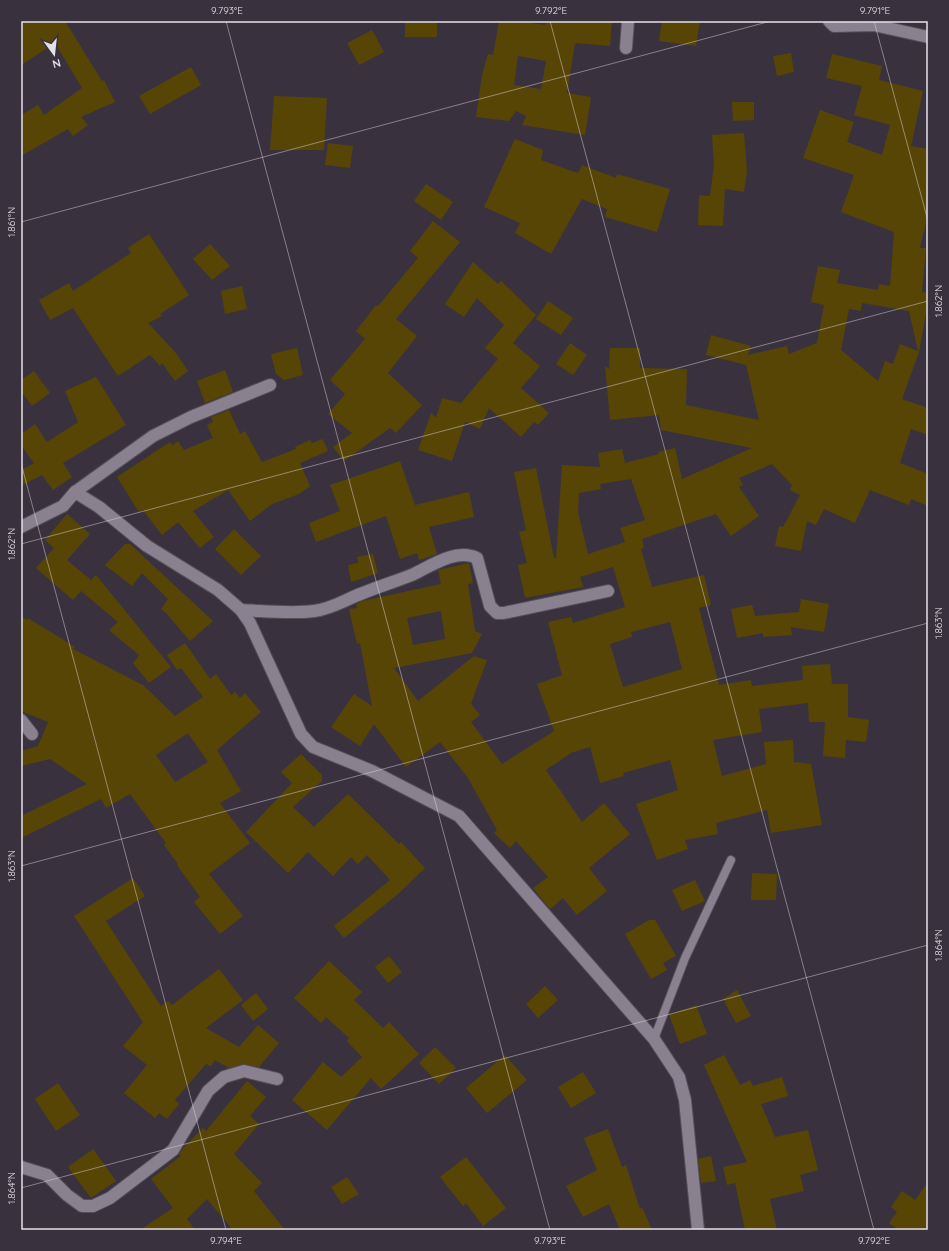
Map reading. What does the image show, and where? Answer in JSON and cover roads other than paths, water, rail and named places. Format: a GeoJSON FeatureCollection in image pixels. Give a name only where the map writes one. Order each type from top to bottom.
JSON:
{"type":"FeatureCollection","features":[{"type":"Feature","properties":{"kind":"street"},"geometry":{"type":"LineString","coordinates":[[626,48],[628,21]]}},
{"type":"Feature","properties":{"kind":"street"},"geometry":{"type":"LineString","coordinates":[[829,21],[834,26],[874,26],[928,37]]}},
{"type":"Feature","properties":{"kind":"street"},"geometry":{"type":"LineString","coordinates":[[21,527],[63,506],[75,492],[153,436],[191,417],[270,385]]}},
{"type":"Feature","properties":{"kind":"street"},"geometry":{"type":"LineString","coordinates":[[75,492],[99,507],[147,546],[218,590],[241,610],[250,623],[301,734],[313,747],[372,771],[459,816],[654,1039],[679,1077],[685,1100],[698,1230]]}},
{"type":"Feature","properties":{"kind":"street"},"geometry":{"type":"LineString","coordinates":[[241,610],[287,612],[315,611],[339,605],[361,594],[402,579],[452,557],[470,554],[477,558],[490,606],[497,613],[504,613],[608,591]]}},
{"type":"Feature","properties":{"kind":"street"},"geometry":{"type":"LineString","coordinates":[[21,720],[32,734]]}},
{"type":"Feature","properties":{"kind":"street"},"geometry":{"type":"LineString","coordinates":[[21,1167],[47,1175],[67,1195],[82,1206],[93,1206],[110,1198],[172,1150],[208,1091],[224,1077],[244,1071],[278,1079]]}},
{"type":"Feature","properties":{"kind":"lane"},"geometry":{"type":"LineString","coordinates":[[654,1039],[685,958],[731,860]]}}]}
